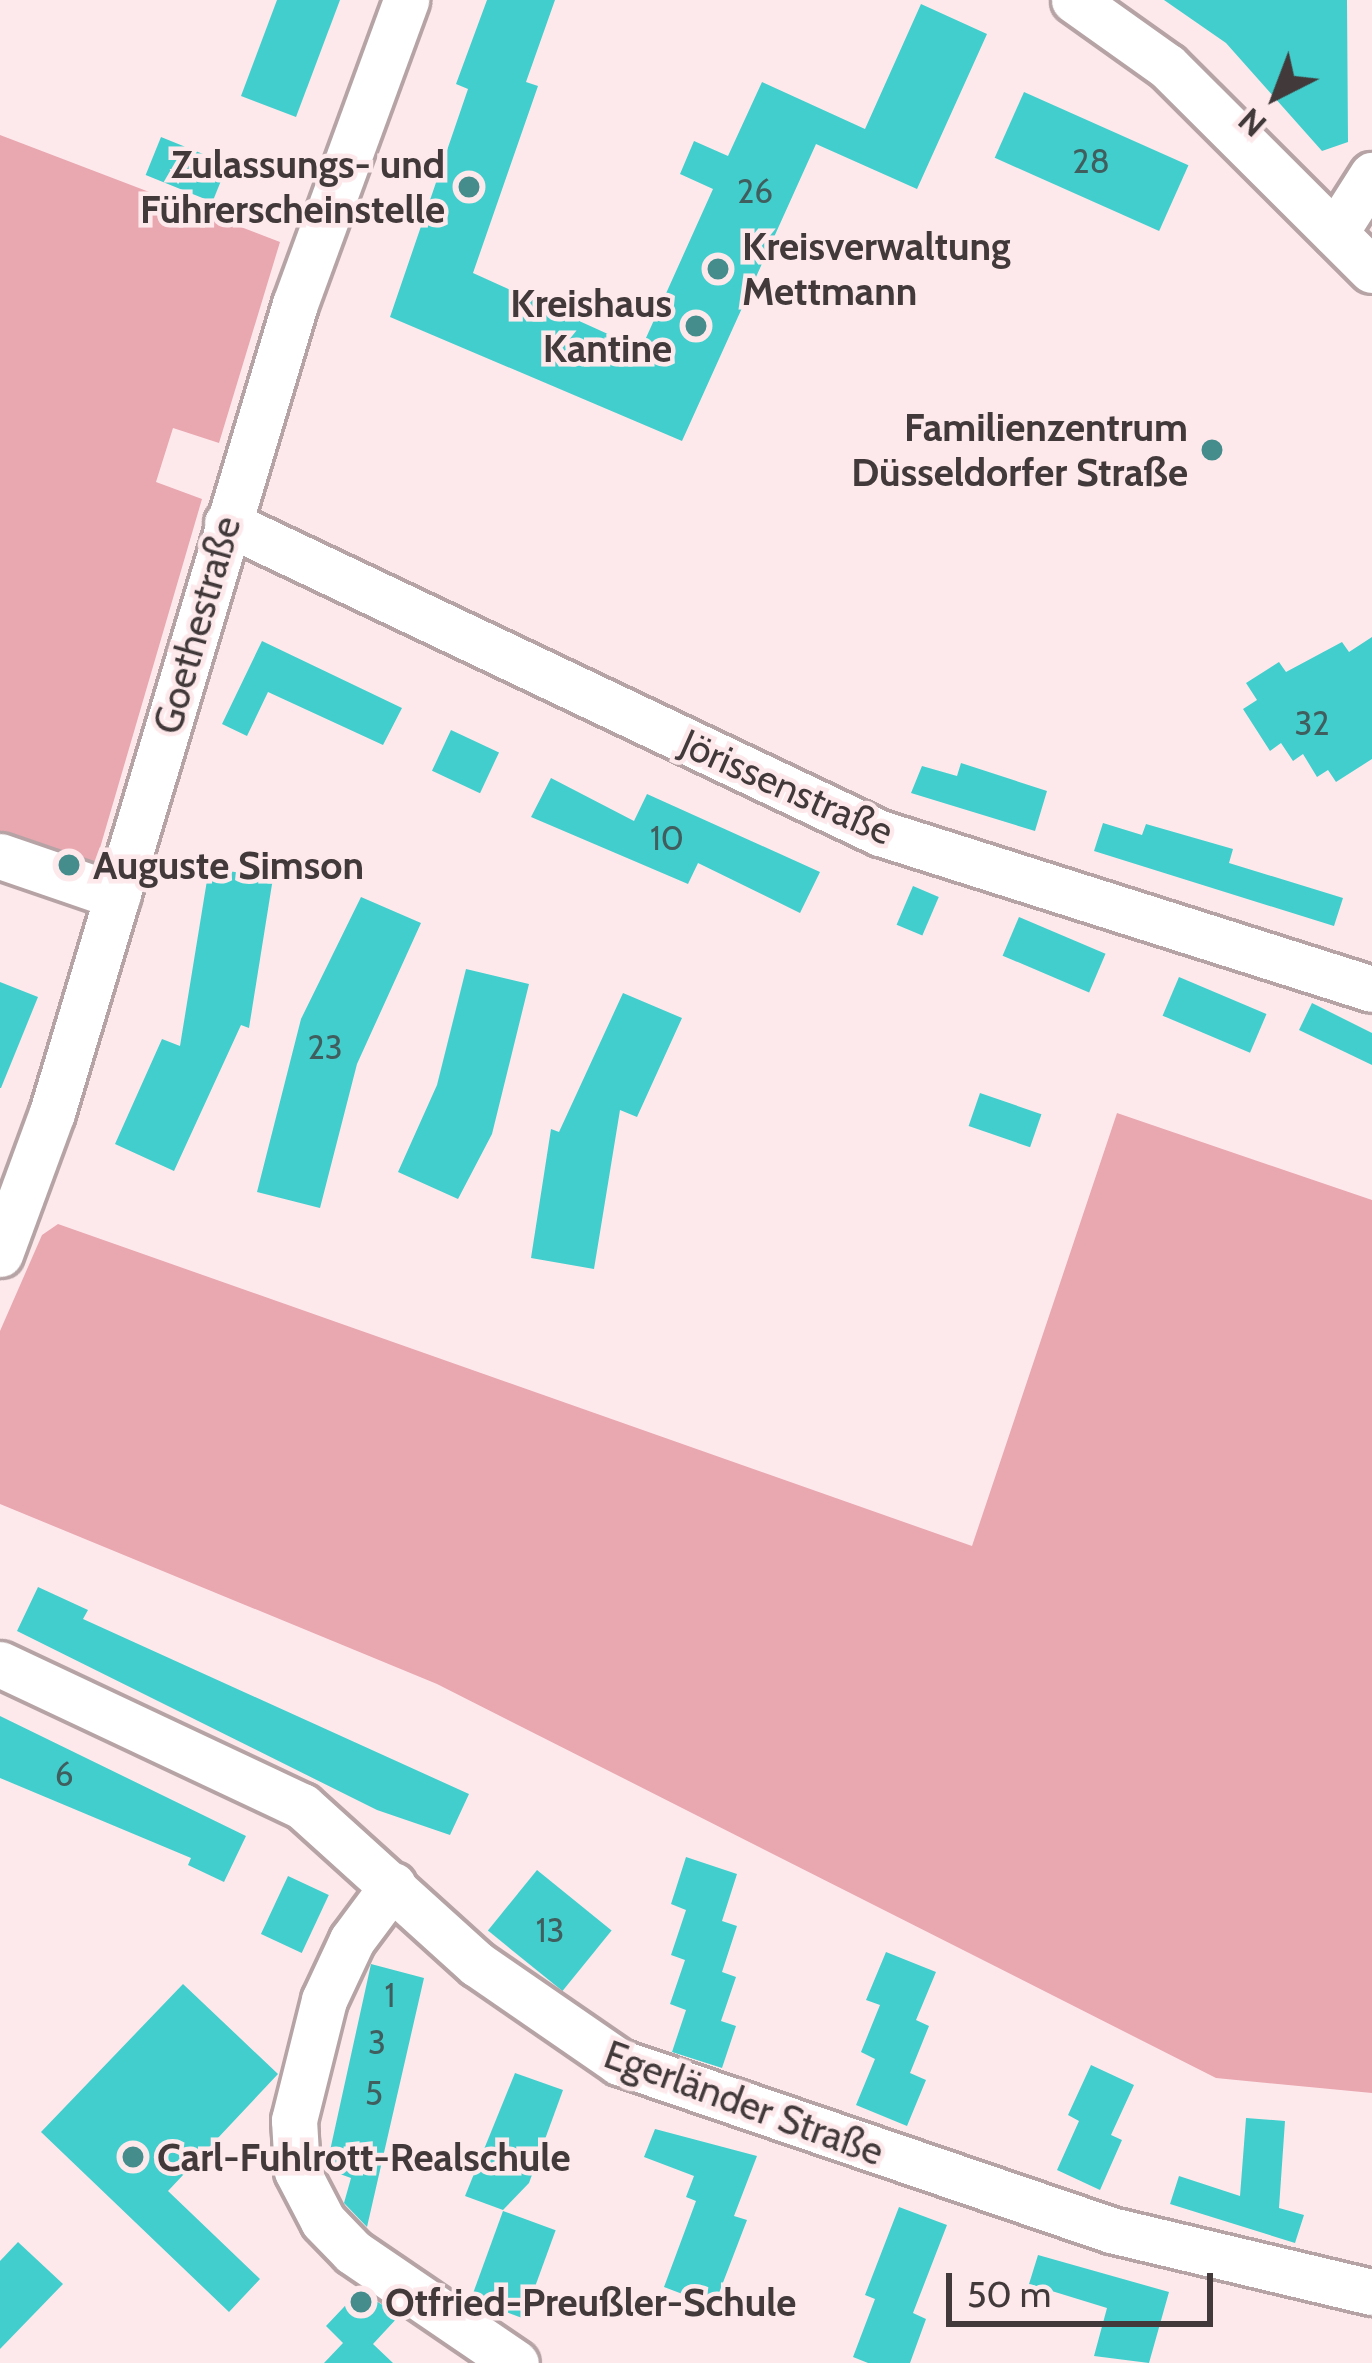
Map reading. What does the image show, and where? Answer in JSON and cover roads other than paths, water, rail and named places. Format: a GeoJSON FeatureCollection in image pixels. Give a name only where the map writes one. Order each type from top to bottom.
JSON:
{"type":"FeatureCollection","features":[{"type":"Feature","properties":{"kind":"street","name":"Goethestraße"},"geometry":{"type":"LineString","coordinates":[[0,1254],[117,896],[295,304],[406,0]]}},
{"type":"Feature","properties":{"kind":"street"},"geometry":{"type":"LineString","coordinates":[[1074,0],[1167,66],[1372,270]]}},
{"type":"Feature","properties":{"kind":"street"},"geometry":{"type":"LineString","coordinates":[[1335,233],[1372,175]]}},
{"type":"Feature","properties":{"kind":"street","name":"Jörissenstraße"},"geometry":{"type":"LineString","coordinates":[[227,523],[863,826],[1372,988]]}},
{"type":"Feature","properties":{"kind":"street"},"geometry":{"type":"LineString","coordinates":[[0,856],[117,896]]}},
{"type":"Feature","properties":{"kind":"street","name":"Egerländer Straße"},"geometry":{"type":"LineString","coordinates":[[0,1664],[302,1806],[518,1997],[620,2062],[1111,2230],[1372,2292]]}},
{"type":"Feature","properties":{"kind":"street"},"geometry":{"type":"LineString","coordinates":[[393,1886],[352,1940],[324,2000],[294,2120],[297,2171],[323,2221],[353,2252],[516,2363]]}},
{"type":"Feature","properties":{"kind":"place","name":"Zulassungs- und Führerscheinstelle"},"geometry":{"type":"Point","coordinates":[469,187]}},
{"type":"Feature","properties":{"kind":"place","name":"Kreisverwaltung Mettmann"},"geometry":{"type":"Point","coordinates":[718,269]}},
{"type":"Feature","properties":{"kind":"place","name":"Kreishaus Kantine"},"geometry":{"type":"Point","coordinates":[696,326]}},
{"type":"Feature","properties":{"kind":"place","name":"Familienzentrum Düsseldorfer Straße"},"geometry":{"type":"Point","coordinates":[1212,450]}},
{"type":"Feature","properties":{"kind":"place","name":"Auguste Simson"},"geometry":{"type":"Point","coordinates":[69,865]}},
{"type":"Feature","properties":{"kind":"place","name":"Carl-Fuhlrott-Realschule"},"geometry":{"type":"Point","coordinates":[133,2157]}},
{"type":"Feature","properties":{"kind":"place","name":"Otfried-Preußler-Schule"},"geometry":{"type":"Point","coordinates":[361,2302]}}]}
